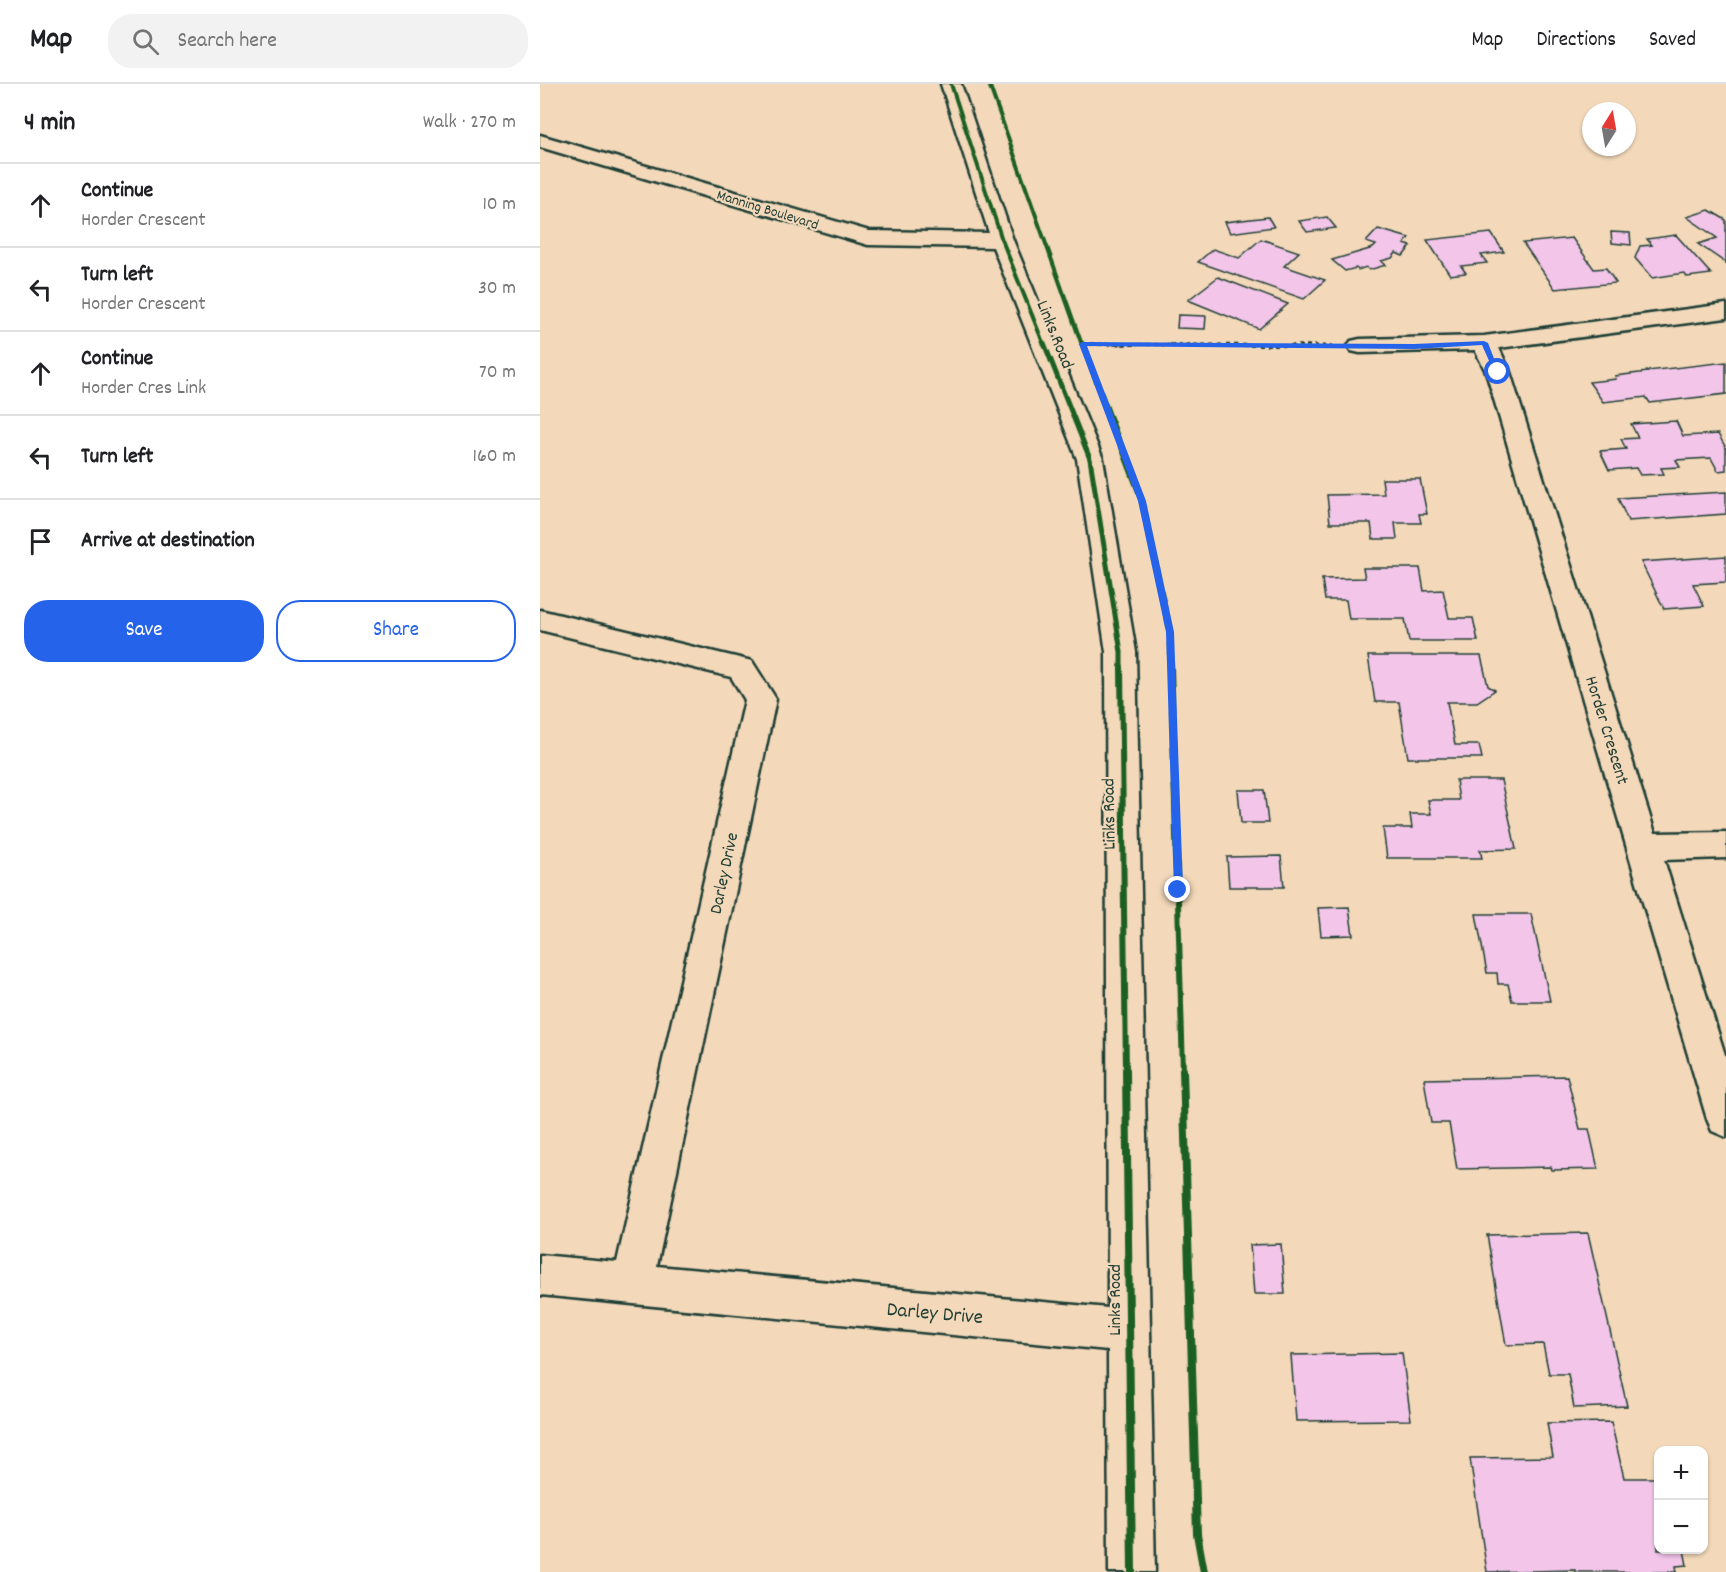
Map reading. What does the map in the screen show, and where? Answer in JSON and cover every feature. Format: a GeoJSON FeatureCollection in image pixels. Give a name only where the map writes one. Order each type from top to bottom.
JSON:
{"type":"FeatureCollection","features":[{"type":"Feature","properties":{"kind":"street","name":"Links Road"},"geometry":{"type":"LineString","coordinates":[[951,84],[1002,240],[1090,459],[1121,652],[1132,1572]]}},
{"type":"Feature","properties":{"kind":"street","name":"Manning Boulevard"},"geometry":{"type":"LineString","coordinates":[[540,141],[868,238],[1002,240]]}},
{"type":"Feature","properties":{"kind":"street"},"geometry":{"type":"LineString","coordinates":[[1360,346],[1484,343],[1726,311]]}},
{"type":"Feature","properties":{"kind":"street","name":"Horder Crescent"},"geometry":{"type":"LineString","coordinates":[[1484,343],[1498,372],[1726,1119]]}},
{"type":"Feature","properties":{"kind":"street","name":"Darley Drive"},"geometry":{"type":"LineString","coordinates":[[540,620],[741,669],[761,699],[633,1284]]}},
{"type":"Feature","properties":{"kind":"street"},"geometry":{"type":"LineString","coordinates":[[1644,847],[1726,845]]}},
{"type":"Feature","properties":{"kind":"street","name":"Darley Drive"},"geometry":{"type":"LineString","coordinates":[[540,1275],[1129,1331]]}},
{"type":"Feature","properties":{"kind":"path"},"geometry":{"type":"LineString","coordinates":[[1078,333],[1086,354]]}},
{"type":"Feature","properties":{"kind":"path"},"geometry":{"type":"LineString","coordinates":[[1082,344],[1360,346]]}},
{"type":"Feature","properties":{"kind":"building"},"geometry":{"type":"Polygon","coordinates":[[[1709,210],[1726,220],[1726,263],[1698,244],[1717,238],[1687,217],[1709,210]]]}},
{"type":"Feature","properties":{"kind":"building"},"geometry":{"type":"Polygon","coordinates":[[[1268,217],[1274,227],[1230,233],[1225,222],[1268,217]]]}},
{"type":"Feature","properties":{"kind":"building"},"geometry":{"type":"Polygon","coordinates":[[[1327,217],[1336,228],[1307,232],[1299,221],[1327,217]]]}},
{"type":"Feature","properties":{"kind":"building"},"geometry":{"type":"Polygon","coordinates":[[[1378,229],[1409,238],[1404,244],[1411,246],[1403,256],[1396,253],[1392,258],[1381,261],[1386,265],[1369,270],[1366,267],[1345,271],[1332,260],[1373,248],[1376,245],[1366,242],[1378,229]]]}},
{"type":"Feature","properties":{"kind":"building"},"geometry":{"type":"Polygon","coordinates":[[[1611,232],[1630,233],[1631,245],[1612,243],[1611,232]]]}},
{"type":"Feature","properties":{"kind":"building"},"geometry":{"type":"Polygon","coordinates":[[[1491,233],[1504,252],[1481,255],[1487,263],[1461,266],[1466,273],[1450,275],[1427,240],[1491,233]]]}},
{"type":"Feature","properties":{"kind":"building"},"geometry":{"type":"Polygon","coordinates":[[[1676,235],[1711,274],[1687,277],[1684,273],[1652,278],[1635,258],[1640,246],[1652,245],[1647,239],[1676,235]]]}},
{"type":"Feature","properties":{"kind":"building"},"geometry":{"type":"Polygon","coordinates":[[[1572,238],[1594,269],[1606,268],[1616,283],[1555,289],[1523,243],[1572,238]]]}},
{"type":"Feature","properties":{"kind":"building"},"geometry":{"type":"Polygon","coordinates":[[[1261,239],[1299,252],[1284,266],[1325,280],[1304,299],[1198,262],[1213,249],[1239,258],[1261,239]]]}},
{"type":"Feature","properties":{"kind":"building"},"geometry":{"type":"Polygon","coordinates":[[[1218,277],[1288,304],[1259,329],[1188,300],[1218,277]]]}},
{"type":"Feature","properties":{"kind":"building"},"geometry":{"type":"Polygon","coordinates":[[[1178,315],[1206,316],[1205,329],[1177,328],[1178,315]]]}},
{"type":"Feature","properties":{"kind":"building"},"geometry":{"type":"Polygon","coordinates":[[[1726,362],[1726,394],[1650,403],[1646,397],[1603,402],[1589,382],[1616,379],[1615,376],[1647,371],[1726,362]]]}},
{"type":"Feature","properties":{"kind":"building"},"geometry":{"type":"Polygon","coordinates":[[[1676,421],[1683,436],[1718,434],[1726,448],[1726,470],[1718,471],[1711,458],[1676,460],[1680,467],[1661,468],[1664,474],[1640,475],[1636,468],[1609,470],[1600,451],[1626,449],[1621,439],[1638,438],[1631,424],[1676,421]]]}},
{"type":"Feature","properties":{"kind":"building"},"geometry":{"type":"Polygon","coordinates":[[[1382,479],[1420,479],[1427,514],[1419,514],[1421,523],[1395,523],[1397,539],[1373,539],[1371,523],[1330,523],[1327,495],[1384,494],[1382,479]]]}},
{"type":"Feature","properties":{"kind":"building"},"geometry":{"type":"Polygon","coordinates":[[[1726,492],[1726,514],[1628,521],[1618,498],[1726,492]]]}},
{"type":"Feature","properties":{"kind":"building"},"geometry":{"type":"Polygon","coordinates":[[[1726,556],[1726,582],[1693,584],[1704,606],[1664,609],[1641,562],[1726,556]]]}},
{"type":"Feature","properties":{"kind":"building"},"geometry":{"type":"Polygon","coordinates":[[[1363,568],[1420,568],[1424,591],[1443,590],[1449,618],[1473,618],[1478,641],[1409,641],[1405,619],[1349,619],[1346,600],[1325,600],[1322,579],[1365,578],[1363,568]]]}},
{"type":"Feature","properties":{"kind":"building"},"geometry":{"type":"Polygon","coordinates":[[[1368,656],[1481,656],[1488,686],[1495,690],[1477,702],[1447,702],[1455,745],[1479,745],[1482,758],[1408,758],[1399,702],[1375,702],[1368,656]]]}},
{"type":"Feature","properties":{"kind":"building"},"geometry":{"type":"Polygon","coordinates":[[[1456,780],[1501,780],[1516,849],[1480,850],[1482,858],[1387,858],[1383,828],[1412,828],[1410,814],[1431,814],[1428,800],[1459,800],[1456,780]]]}},
{"type":"Feature","properties":{"kind":"building"},"geometry":{"type":"Polygon","coordinates":[[[1238,790],[1264,790],[1268,823],[1241,823],[1238,790]]]}},
{"type":"Feature","properties":{"kind":"building"},"geometry":{"type":"Polygon","coordinates":[[[1281,856],[1284,887],[1229,887],[1227,857],[1281,856]]]}},
{"type":"Feature","properties":{"kind":"building"},"geometry":{"type":"Polygon","coordinates":[[[1349,907],[1353,935],[1321,936],[1318,908],[1349,907]]]}},
{"type":"Feature","properties":{"kind":"building"},"geometry":{"type":"Polygon","coordinates":[[[1476,914],[1531,914],[1550,1001],[1512,1001],[1508,984],[1498,984],[1497,973],[1487,973],[1476,914]]]}},
{"type":"Feature","properties":{"kind":"building"},"geometry":{"type":"Polygon","coordinates":[[[1567,1076],[1580,1129],[1589,1129],[1598,1169],[1552,1170],[1551,1167],[1457,1169],[1449,1123],[1431,1123],[1424,1079],[1567,1076]]]}},
{"type":"Feature","properties":{"kind":"building"},"geometry":{"type":"Polygon","coordinates":[[[1588,1233],[1627,1406],[1574,1408],[1568,1374],[1549,1374],[1543,1344],[1506,1345],[1487,1235],[1588,1233]]]}},
{"type":"Feature","properties":{"kind":"building"},"geometry":{"type":"Polygon","coordinates":[[[1281,1244],[1285,1294],[1254,1294],[1250,1245],[1281,1244]]]}},
{"type":"Feature","properties":{"kind":"building"},"geometry":{"type":"Polygon","coordinates":[[[1402,1353],[1411,1420],[1296,1421],[1291,1355],[1402,1353]]]}},
{"type":"Feature","properties":{"kind":"building"},"geometry":{"type":"Polygon","coordinates":[[[1611,1422],[1624,1478],[1654,1478],[1654,1554],[1685,1554],[1687,1565],[1676,1566],[1677,1572],[1575,1572],[1575,1570],[1487,1572],[1470,1458],[1553,1457],[1547,1423],[1611,1422]]]}},
{"type":"Feature","properties":{"kind":"cycle path"},"geometry":{"type":"LineString","coordinates":[[951,84],[1002,240],[1090,459],[1121,652],[1132,1572]]}},
{"type":"Feature","properties":{"kind":"cycle path"},"geometry":{"type":"LineString","coordinates":[[989,84],[1082,344],[1142,501],[1170,632],[1197,1534],[1204,1572]]}},
{"type":"Feature","properties":{"kind":"route"},"geometry":{"type":"LineString","coordinates":[[1178,890],[1170,632],[1142,501],[1082,344],[1414,346],[1484,343],[1498,372]]}}]}
